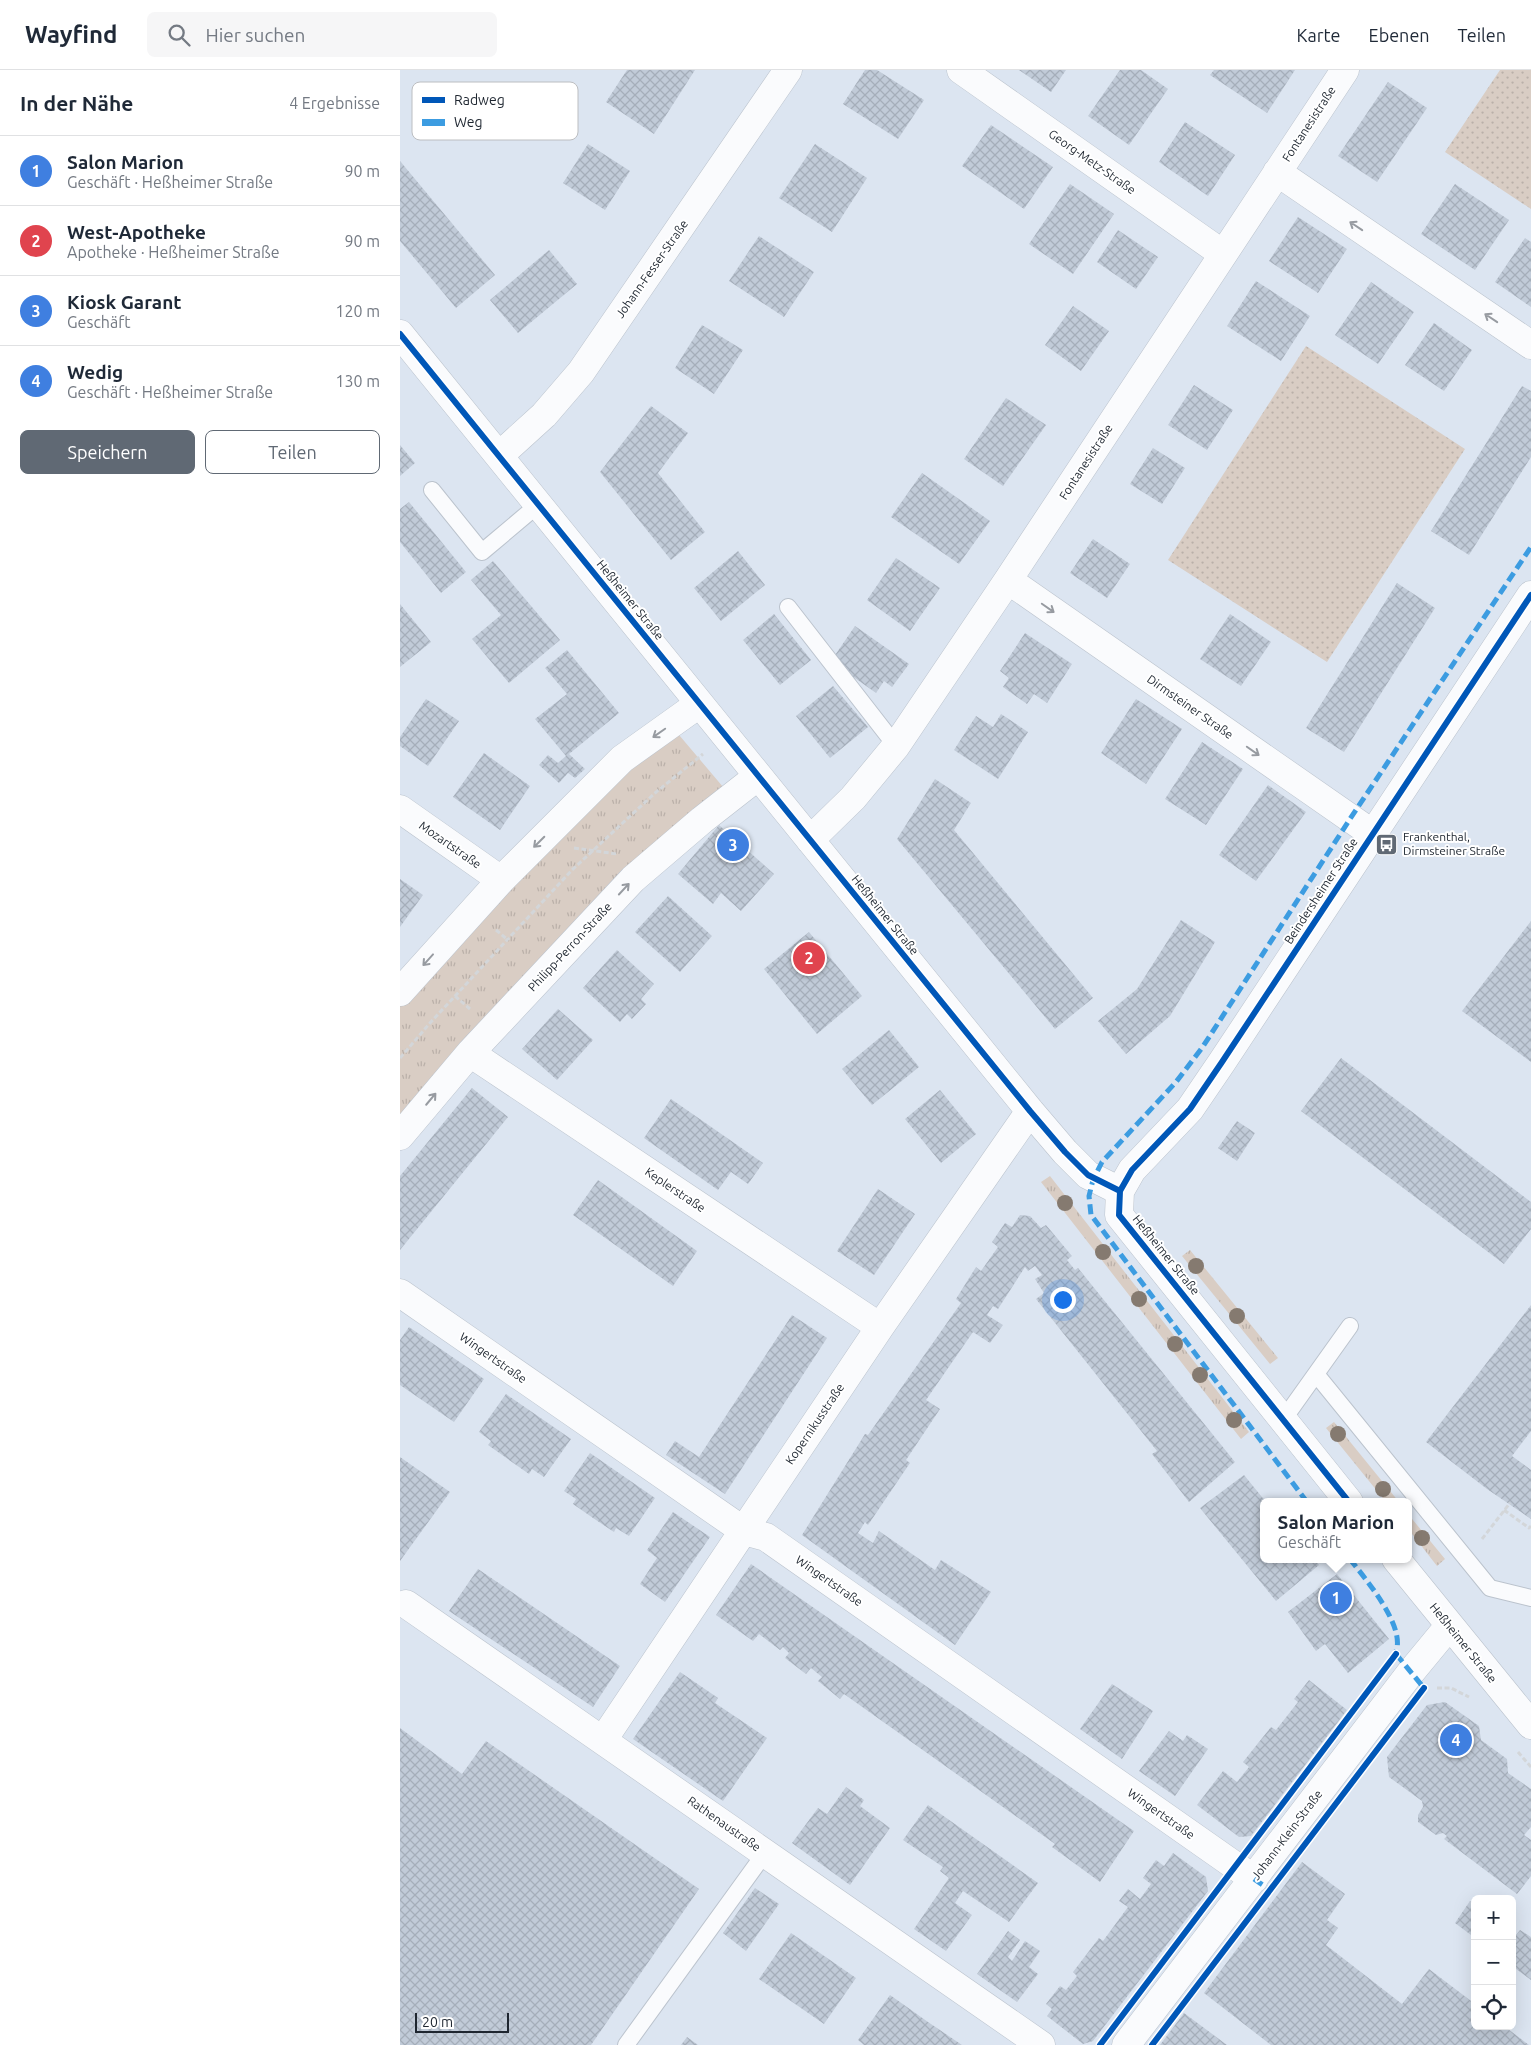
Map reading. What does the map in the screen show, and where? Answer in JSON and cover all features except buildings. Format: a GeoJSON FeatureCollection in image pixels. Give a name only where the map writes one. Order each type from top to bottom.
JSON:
{"type":"FeatureCollection","features":[{"type":"Feature","properties":{"kind":"street","name":"Johann-Fesser-Straße"},"geometry":{"type":"LineString","coordinates":[[500,455],[544,415],[581,372],[788,70]]}},
{"type":"Feature","properties":{"kind":"street","name":"Georg-Metz-Straße"},"geometry":{"type":"LineString","coordinates":[[961,70],[1223,254]]}},
{"type":"Feature","properties":{"kind":"street","name":"Fontanesistraße"},"geometry":{"type":"LineString","coordinates":[[810,840],[853,798],[896,746],[1008,580],[1344,70]]}},
{"type":"Feature","properties":{"kind":"street"},"geometry":{"type":"LineString","coordinates":[[1277,172],[1531,345]]}},
{"type":"Feature","properties":{"kind":"street","name":"Heßheimer Straße"},"geometry":{"type":"LineString","coordinates":[[400,334],[500,455],[757,777],[1030,1111],[1065,1152],[1088,1175],[1120,1191],[1119,1215],[1346,1498]]}},
{"type":"Feature","properties":{"kind":"street","name":"Dirmsteiner Straße"},"geometry":{"type":"LineString","coordinates":[[1008,580],[1373,834]]}},
{"type":"Feature","properties":{"kind":"street","name":"Beindersheimer Straße"},"geometry":{"type":"LineString","coordinates":[[1120,1191],[1132,1170],[1190,1108],[1531,595]]}},
{"type":"Feature","properties":{"kind":"street"},"geometry":{"type":"LineString","coordinates":[[400,992],[501,880],[622,759],[699,704]]}},
{"type":"Feature","properties":{"kind":"street","name":"Philipp-Perron-Straße"},"geometry":{"type":"LineString","coordinates":[[400,1136],[470,1053],[634,879],[757,777]]}},
{"type":"Feature","properties":{"kind":"street","name":"Mozartstraße"},"geometry":{"type":"LineString","coordinates":[[400,809],[501,880]]}},
{"type":"Feature","properties":{"kind":"street","name":"Keplerstraße"},"geometry":{"type":"LineString","coordinates":[[470,1053],[880,1326]]}},
{"type":"Feature","properties":{"kind":"street","name":"Kopernikusstraße"},"geometry":{"type":"LineString","coordinates":[[603,1740],[880,1326],[1030,1111]]}},
{"type":"Feature","properties":{"kind":"street","name":"Wingertstraße"},"geometry":{"type":"LineString","coordinates":[[400,1293],[744,1531],[766,1537],[1254,1879]]}},
{"type":"Feature","properties":{"kind":"street","name":"Heßheimer Straße"},"geometry":{"type":"LineString","coordinates":[[1399,1563],[1531,1725]]}},
{"type":"Feature","properties":{"kind":"street","name":"Rathenaustraße"},"geometry":{"type":"LineString","coordinates":[[406,1604],[1041,2045]]}},
{"type":"Feature","properties":{"kind":"street","name":"Johann-Klein-Straße"},"geometry":{"type":"LineString","coordinates":[[1126,2045],[1449,1626]]}},
{"type":"Feature","properties":{"kind":"lane"},"geometry":{"type":"LineString","coordinates":[[432,490],[482,552],[539,504]]}},
{"type":"Feature","properties":{"kind":"lane"},"geometry":{"type":"LineString","coordinates":[[788,607],[896,746]]}},
{"type":"Feature","properties":{"kind":"lane"},"geometry":{"type":"LineString","coordinates":[[1283,1420],[1350,1326]]}},
{"type":"Feature","properties":{"kind":"lane"},"geometry":{"type":"LineString","coordinates":[[1316,1374],[1490,1588],[1531,1598]]}},
{"type":"Feature","properties":{"kind":"lane"},"geometry":{"type":"LineString","coordinates":[[626,2045],[765,1853]]}},
{"type":"Feature","properties":{"kind":"path"},"geometry":{"type":"LineString","coordinates":[[400,1058],[430,1023],[593,851],[655,793],[724,735]]}},
{"type":"Feature","properties":{"kind":"path"},"geometry":{"type":"LineString","coordinates":[[539,842],[593,851],[659,858]]}},
{"type":"Feature","properties":{"kind":"path"},"geometry":{"type":"LineString","coordinates":[[1504,1510],[1529,1528],[1531,1526]]}},
{"type":"Feature","properties":{"kind":"path"},"geometry":{"type":"LineString","coordinates":[[1433,1688],[1451,1688],[1473,1700]]}},
{"type":"Feature","properties":{"kind":"path"},"geometry":{"type":"LineString","coordinates":[[1512,1745],[1531,1767]]}},
{"type":"Feature","properties":{"kind":"green space"},"geometry":{"type":"Polygon","coordinates":[[[1500,70],[1531,70],[1531,209],[1445,152],[1500,70]]]}},
{"type":"Feature","properties":{"kind":"green space"},"geometry":{"type":"Polygon","coordinates":[[[1306,346],[1465,449],[1327,662],[1168,560],[1306,346]]]}},
{"type":"Feature","properties":{"kind":"green space"},"geometry":{"type":"Polygon","coordinates":[[[674,729],[729,794],[400,1125],[400,1003],[628,765],[674,729]]]}},
{"type":"Feature","properties":{"kind":"green space"},"geometry":{"type":"Polygon","coordinates":[[[1050,1176],[1249,1432],[1241,1439],[1041,1182],[1050,1176]]]}},
{"type":"Feature","properties":{"kind":"green space"},"geometry":{"type":"Polygon","coordinates":[[[1190,1250],[1278,1358],[1270,1364],[1182,1256],[1190,1250]]]}},
{"type":"Feature","properties":{"kind":"green space"},"geometry":{"type":"Polygon","coordinates":[[[1334,1422],[1396,1498],[1383,1498],[1326,1428],[1334,1422]]]}},
{"type":"Feature","properties":{"kind":"green space"},"geometry":{"type":"Polygon","coordinates":[[[1412,1519],[1445,1559],[1437,1566],[1412,1534],[1412,1519]]]}},
{"type":"Feature","properties":{"kind":"marked path"},"geometry":{"type":"LineString","coordinates":[[1304,1498],[1091,1215],[1089,1196],[1093,1180],[1102,1162],[1176,1082],[1202,1048],[1350,819],[1531,547]]}},
{"type":"Feature","properties":{"kind":"marked path"},"geometry":{"type":"LineString","coordinates":[[1353,1563],[1375,1592],[1392,1620],[1397,1646],[1393,1657]]}},
{"type":"Feature","properties":{"kind":"marked path"},"geometry":{"type":"LineString","coordinates":[[1396,1654],[1424,1688],[1423,1690]]}},
{"type":"Feature","properties":{"kind":"marked path"},"geometry":{"type":"LineString","coordinates":[[1254,1879],[1270,1890]]}},
{"type":"Feature","properties":{"kind":"cycle path"},"geometry":{"type":"LineString","coordinates":[[400,334],[1030,1111],[1065,1152],[1088,1175],[1120,1191]]}},
{"type":"Feature","properties":{"kind":"cycle path"},"geometry":{"type":"LineString","coordinates":[[1346,1498],[1119,1215],[1120,1191],[1132,1170],[1190,1109],[1531,595]]}},
{"type":"Feature","properties":{"kind":"cycle path"},"geometry":{"type":"LineString","coordinates":[[1100,2045],[1396,1654]]}},
{"type":"Feature","properties":{"kind":"cycle path"},"geometry":{"type":"LineString","coordinates":[[1152,2045],[1424,1688]]}},
{"type":"Feature","properties":{"kind":"place","name":"Frankenthal, Dirmsteiner Straße"},"geometry":{"type":"Point","coordinates":[1387,844]}},
{"type":"Feature","properties":{"kind":"place","name":"Kiosk Garant"},"geometry":{"type":"Point","coordinates":[733,845]}},
{"type":"Feature","properties":{"kind":"place","name":"West-Apotheke"},"geometry":{"type":"Point","coordinates":[809,958]}},
{"type":"Feature","properties":{"kind":"place","name":"Salon Marion"},"geometry":{"type":"Point","coordinates":[1336,1598]}},
{"type":"Feature","properties":{"kind":"place","name":"Wedig"},"geometry":{"type":"Point","coordinates":[1456,1740]}}]}
